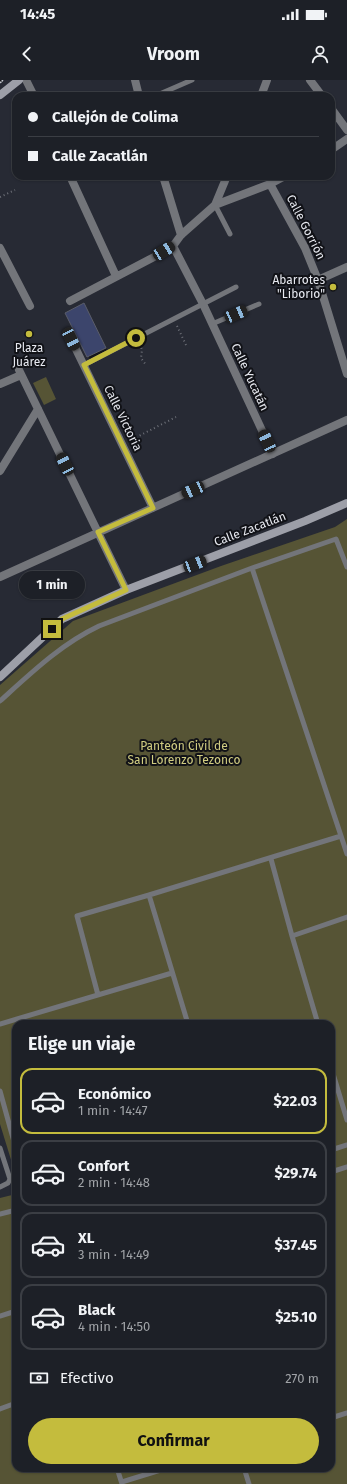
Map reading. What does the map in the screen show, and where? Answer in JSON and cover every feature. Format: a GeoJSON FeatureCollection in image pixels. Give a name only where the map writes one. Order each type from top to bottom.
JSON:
{"type":"FeatureCollection","features":[{"type":"Feature","properties":{"kind":"street"},"geometry":{"type":"LineString","coordinates":[[0,95],[19,80]]}},
{"type":"Feature","properties":{"kind":"street"},"geometry":{"type":"LineString","coordinates":[[26,80],[32,92]]}},
{"type":"Feature","properties":{"kind":"street"},"geometry":{"type":"LineString","coordinates":[[135,80],[138,92]]}},
{"type":"Feature","properties":{"kind":"street"},"geometry":{"type":"LineString","coordinates":[[262,92],[267,80]]}},
{"type":"Feature","properties":{"kind":"street"},"geometry":{"type":"LineString","coordinates":[[310,80],[319,92]]}},
{"type":"Feature","properties":{"kind":"street"},"geometry":{"type":"LineString","coordinates":[[335,114],[347,130]]}},
{"type":"Feature","properties":{"kind":"street"},"geometry":{"type":"LineString","coordinates":[[335,147],[347,139]]}},
{"type":"Feature","properties":{"kind":"street"},"geometry":{"type":"LineString","coordinates":[[72,180],[116,276]]}},
{"type":"Feature","properties":{"kind":"street"},"geometry":{"type":"LineString","coordinates":[[164,180],[182,235]]}},
{"type":"Feature","properties":{"kind":"street"},"geometry":{"type":"LineString","coordinates":[[215,205],[225,180]]}},
{"type":"Feature","properties":{"kind":"street"},"geometry":{"type":"LineString","coordinates":[[70,301],[173,246],[182,235],[215,205],[278,180]]}},
{"type":"Feature","properties":{"kind":"street","name":"Calle Gorrión"},"geometry":{"type":"LineString","coordinates":[[270,184],[305,248],[318,280],[347,374]]}},
{"type":"Feature","properties":{"kind":"street","name":"Calle Yucatán"},"geometry":{"type":"LineString","coordinates":[[173,246],[203,304],[273,454]]}},
{"type":"Feature","properties":{"kind":"street"},"geometry":{"type":"LineString","coordinates":[[0,248],[30,306]]}},
{"type":"Feature","properties":{"kind":"street"},"geometry":{"type":"LineString","coordinates":[[318,280],[347,267]]}},
{"type":"Feature","properties":{"kind":"street","name":"Calle Victoria"},"geometry":{"type":"LineString","coordinates":[[71,339],[153,508]]}},
{"type":"Feature","properties":{"kind":"street"},"geometry":{"type":"LineString","coordinates":[[0,384],[20,372],[126,590]]}},
{"type":"Feature","properties":{"kind":"street"},"geometry":{"type":"LineString","coordinates":[[0,471],[38,409]]}},
{"type":"Feature","properties":{"kind":"street"},"geometry":{"type":"LineString","coordinates":[[0,577],[347,420]]}},
{"type":"Feature","properties":{"kind":"street","name":"Calle Zacatlán"},"geometry":{"type":"LineString","coordinates":[[0,677],[62,619],[126,590],[347,503]]}},
{"type":"Feature","properties":{"kind":"lane"},"geometry":{"type":"LineString","coordinates":[[164,92],[192,80]]}},
{"type":"Feature","properties":{"kind":"lane"},"geometry":{"type":"LineString","coordinates":[[215,205],[230,234]]}},
{"type":"Feature","properties":{"kind":"lane"},"geometry":{"type":"LineString","coordinates":[[84,365],[236,287]]}},
{"type":"Feature","properties":{"kind":"lane"},"geometry":{"type":"LineString","coordinates":[[212,324],[259,304]]}},
{"type":"Feature","properties":{"kind":"lane"},"geometry":{"type":"LineString","coordinates":[[0,701],[31,673],[67,645],[82,634],[99,626],[252,568],[336,539],[347,567]]}},
{"type":"Feature","properties":{"kind":"lane"},"geometry":{"type":"LineString","coordinates":[[252,568],[347,854]]}},
{"type":"Feature","properties":{"kind":"lane"},"geometry":{"type":"LineString","coordinates":[[98,994],[77,916],[341,836]]}},
{"type":"Feature","properties":{"kind":"lane"},"geometry":{"type":"LineString","coordinates":[[271,858],[317,1020]]}},
{"type":"Feature","properties":{"kind":"lane"},"geometry":{"type":"LineString","coordinates":[[149,895],[187,1020]]}},
{"type":"Feature","properties":{"kind":"lane"},"geometry":{"type":"LineString","coordinates":[[292,936],[347,917]]}},
{"type":"Feature","properties":{"kind":"lane"},"geometry":{"type":"LineString","coordinates":[[13,1020],[172,973]]}},
{"type":"Feature","properties":{"kind":"lane"},"geometry":{"type":"LineString","coordinates":[[0,1024],[12,1020]]}},
{"type":"Feature","properties":{"kind":"lane"},"geometry":{"type":"LineString","coordinates":[[335,1080],[347,1120]]}},
{"type":"Feature","properties":{"kind":"lane"},"geometry":{"type":"LineString","coordinates":[[0,1091],[12,1134]]}},
{"type":"Feature","properties":{"kind":"lane"},"geometry":{"type":"LineString","coordinates":[[335,1149],[347,1145]]}},
{"type":"Feature","properties":{"kind":"lane"},"geometry":{"type":"LineString","coordinates":[[0,1148],[10,1179],[8,1183],[0,1187]]}},
{"type":"Feature","properties":{"kind":"lane"},"geometry":{"type":"LineString","coordinates":[[335,1171],[347,1167]]}},
{"type":"Feature","properties":{"kind":"lane"},"geometry":{"type":"LineString","coordinates":[[0,1214],[12,1211]]}},
{"type":"Feature","properties":{"kind":"lane"},"geometry":{"type":"LineString","coordinates":[[0,1316],[12,1312]]}},
{"type":"Feature","properties":{"kind":"lane"},"geometry":{"type":"LineString","coordinates":[[0,1409],[12,1405]]}},
{"type":"Feature","properties":{"kind":"lane"},"geometry":{"type":"LineString","coordinates":[[335,1417],[347,1413]]}},
{"type":"Feature","properties":{"kind":"lane"},"geometry":{"type":"LineString","coordinates":[[118,1472],[122,1483],[155,1472]]}},
{"type":"Feature","properties":{"kind":"lane"},"geometry":{"type":"LineString","coordinates":[[245,1472],[249,1484]]}},
{"type":"Feature","properties":{"kind":"path"},"geometry":{"type":"LineString","coordinates":[[0,197],[14,190]]}},
{"type":"Feature","properties":{"kind":"path"},"geometry":{"type":"LineString","coordinates":[[174,319],[187,347]]}},
{"type":"Feature","properties":{"kind":"path"},"geometry":{"type":"LineString","coordinates":[[136,338],[142,350],[141,358],[146,365]]}},
{"type":"Feature","properties":{"kind":"path"},"geometry":{"type":"LineString","coordinates":[[122,444],[176,417]]}},
{"type":"Feature","properties":{"kind":"green space"},"geometry":{"type":"Polygon","coordinates":[[[46,377],[56,399],[44,405],[33,383],[46,377]]]}},
{"type":"Feature","properties":{"kind":"green space","name":"Panteón Civil de San Lorenzo Tezonco"},"geometry":{"type":"Polygon","coordinates":[[[347,519],[347,1484],[0,1484],[0,1198],[12,1195],[12,1472],[335,1472],[335,1020],[12,1020],[12,1163],[0,1124],[0,685],[73,621],[221,566],[335,527],[347,519]]]}},
{"type":"Feature","properties":{"kind":"building"},"geometry":{"type":"Polygon","coordinates":[[[84,303],[106,348],[87,357],[65,313],[84,303]]]}},
{"type":"Feature","properties":{"kind":"place","name":"Abarrotes \"Liborio\""},"geometry":{"type":"Point","coordinates":[333,287]}},
{"type":"Feature","properties":{"kind":"place","name":"Plaza Juárez"},"geometry":{"type":"Point","coordinates":[29,334]}},
{"type":"Feature","properties":{"kind":"route"},"geometry":{"type":"LineString","coordinates":[[52,629],[62,619],[126,590],[98,532],[153,508],[84,365],[136,338]]}}]}
